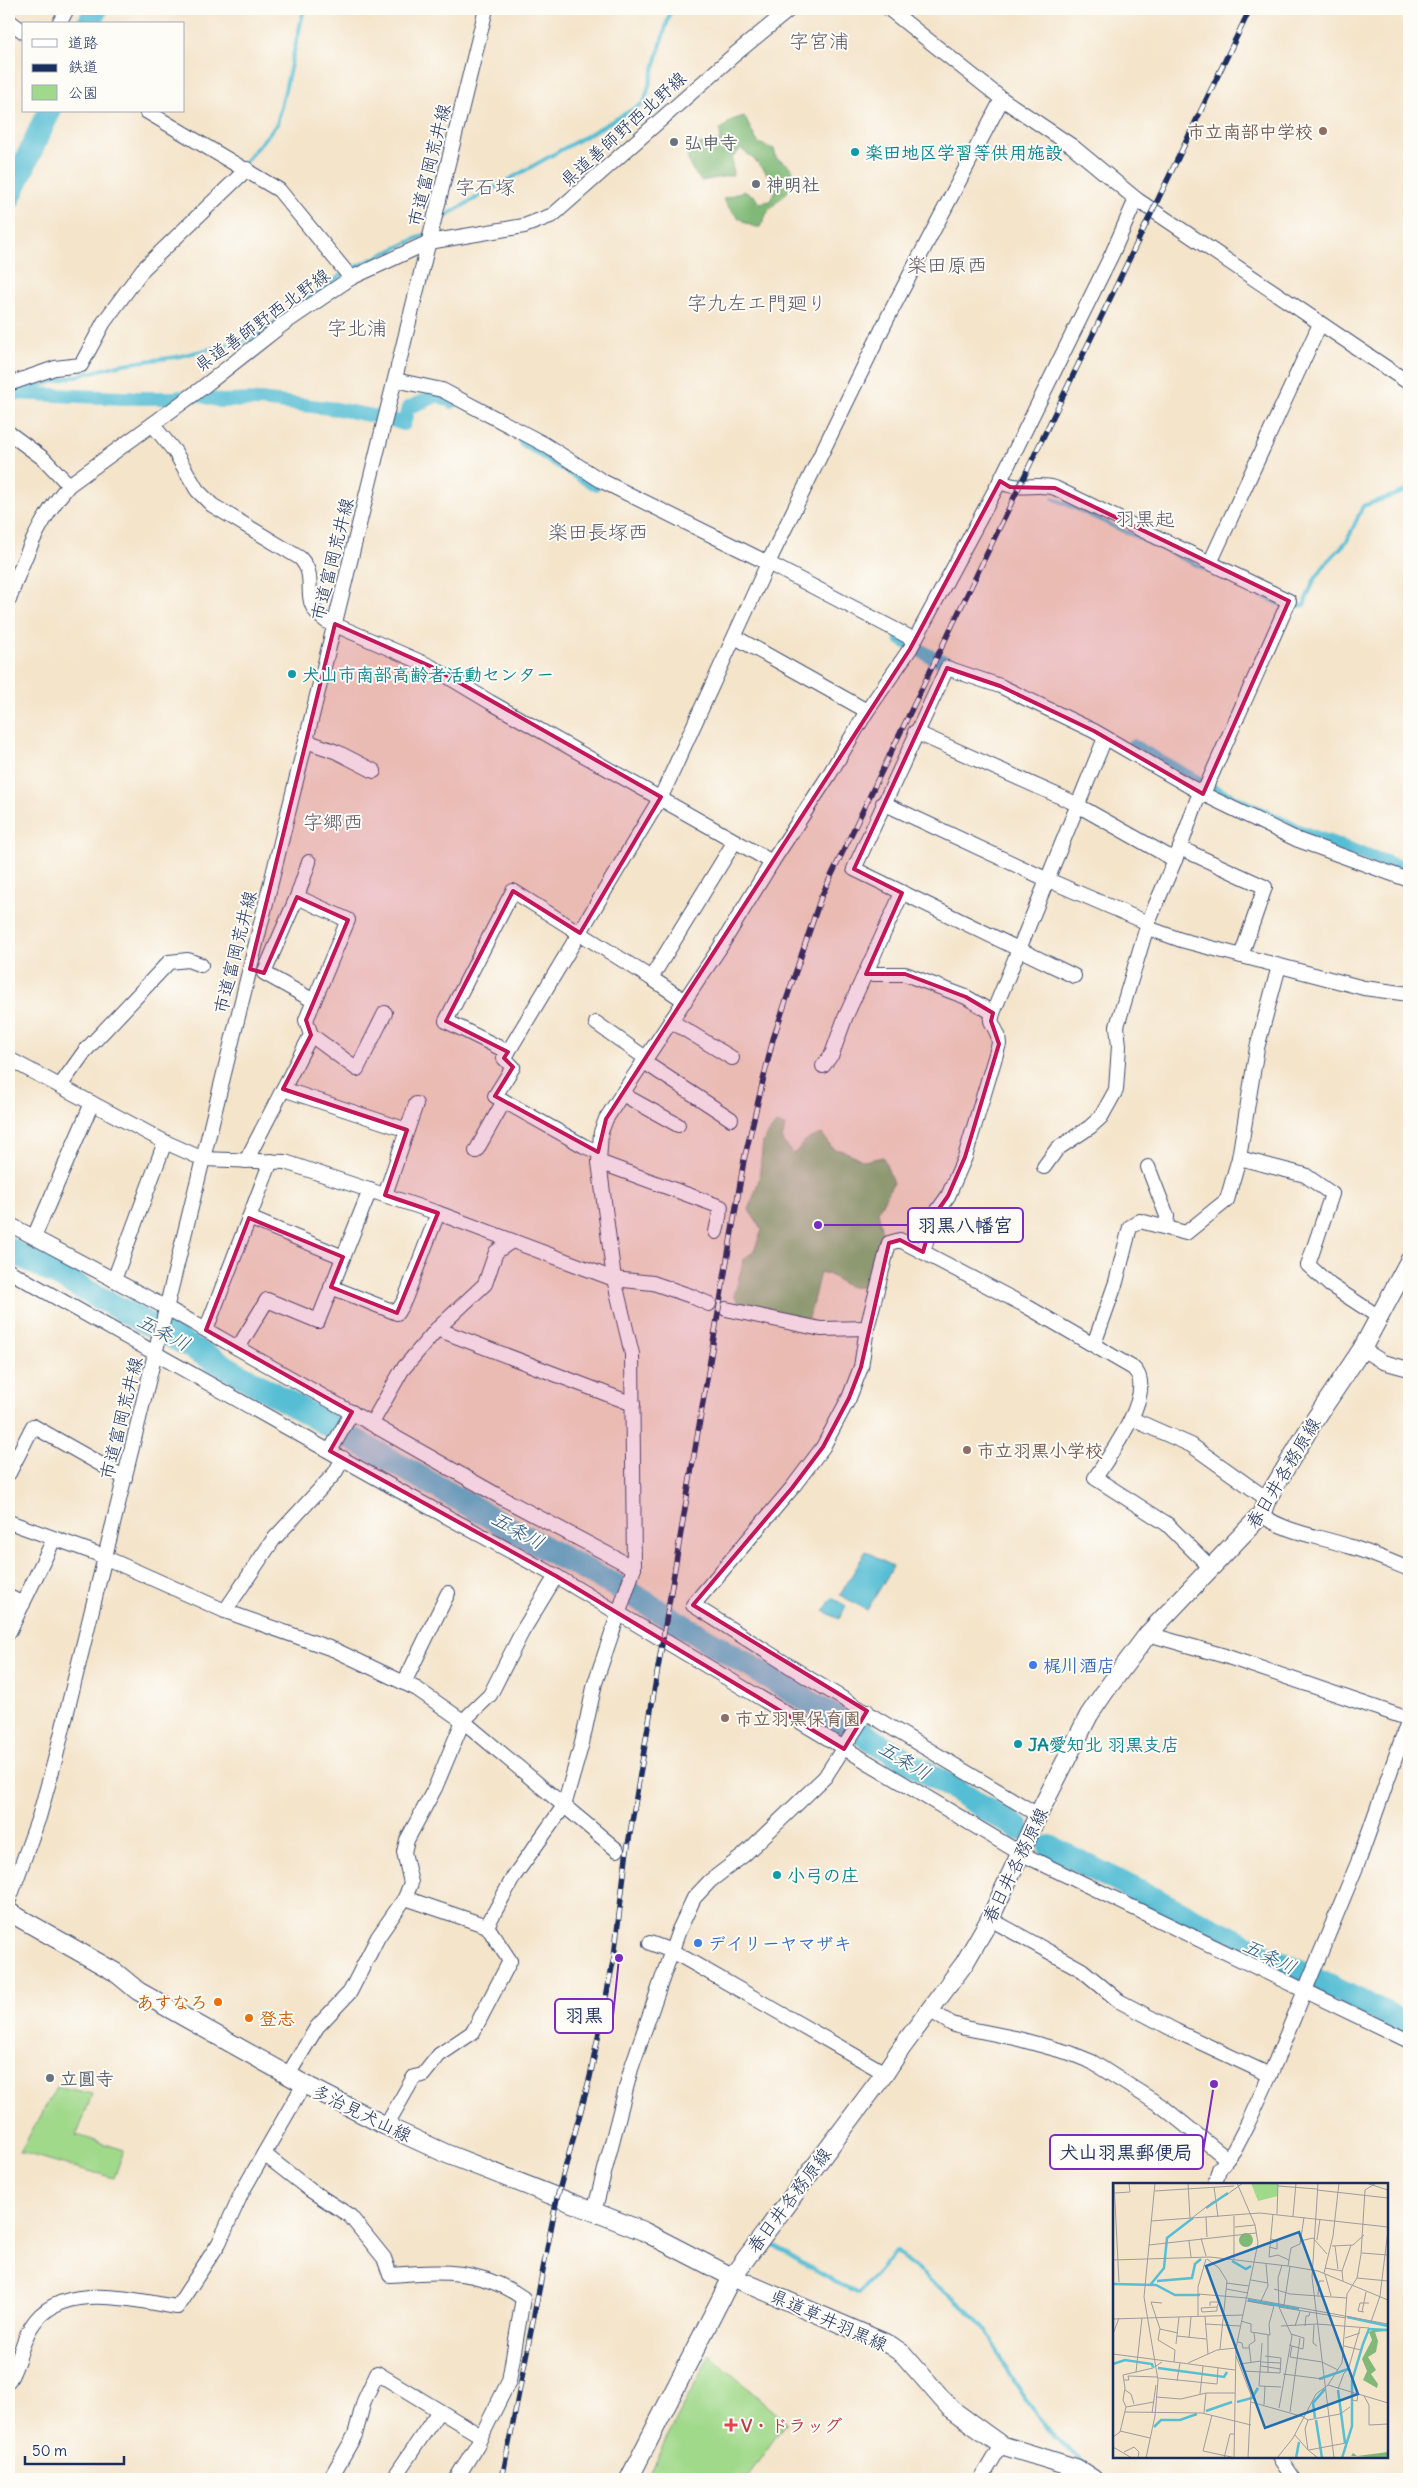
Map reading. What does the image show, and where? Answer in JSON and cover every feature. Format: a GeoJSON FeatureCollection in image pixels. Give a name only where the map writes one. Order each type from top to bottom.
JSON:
{"type":"FeatureCollection","features":[{"type":"Feature","properties":{"kind":"main road","name":"春日井各務原線"},"geometry":{"type":"LineString","coordinates":[[629,2479],[732,2277],[886,2073],[929,2010],[964,1964],[990,1919],[1038,1815],[1089,1715],[1132,1652],[1212,1568],[1264,1507],[1312,1424],[1362,1349],[1409,1261]]}},
{"type":"Feature","properties":{"kind":"main road","name":"多治見犬山線"},"geometry":{"type":"LineString","coordinates":[[9,1912],[115,1972],[138,1991],[304,2084],[386,2126],[447,2154],[643,2231],[732,2277]]}},
{"type":"Feature","properties":{"kind":"main road","name":"県道草井羽黒線"},"geometry":{"type":"LineString","coordinates":[[732,2277],[890,2345],[903,2354],[951,2409],[1001,2445],[1076,2468],[1094,2479]]}},
{"type":"Feature","properties":{"kind":"street"},"geometry":{"type":"LineString","coordinates":[[60,22],[67,9]]}},
{"type":"Feature","properties":{"kind":"street","name":"市道富岡荒井線"},"geometry":{"type":"LineString","coordinates":[[9,1900],[48,1788],[486,9]]}},
{"type":"Feature","properties":{"kind":"street","name":"県道善師野西北野線"},"geometry":{"type":"LineString","coordinates":[[9,600],[36,534],[52,504],[69,485],[198,391],[347,273],[429,242],[524,226],[554,215],[734,55],[790,9]]}},
{"type":"Feature","properties":{"kind":"street"},"geometry":{"type":"LineString","coordinates":[[889,9],[1002,99],[1072,146],[1136,199],[1409,383]]}},
{"type":"Feature","properties":{"kind":"street"},"geometry":{"type":"LineString","coordinates":[[9,21],[22,31]]}},
{"type":"Feature","properties":{"kind":"street"},"geometry":{"type":"LineString","coordinates":[[716,1232],[721,1207],[598,1157],[584,1146],[495,1096],[513,1067],[504,1058],[661,797],[700,706],[888,317],[1002,99]]}},
{"type":"Feature","properties":{"kind":"street"},"geometry":{"type":"LineString","coordinates":[[148,112],[280,190],[347,273]]}},
{"type":"Feature","properties":{"kind":"street"},"geometry":{"type":"LineString","coordinates":[[9,384],[55,368],[81,365],[104,322],[143,269],[241,166]]}},
{"type":"Feature","properties":{"kind":"street"},"geometry":{"type":"LineString","coordinates":[[487,1926],[514,1876],[564,1806],[582,1743],[595,1683],[618,1610],[633,1571],[632,1354],[614,1278],[598,1157],[601,1132],[606,1119],[685,1001],[772,862],[829,776],[867,711],[912,644],[1000,482],[1112,254],[1136,199]]}},
{"type":"Feature","properties":{"kind":"street"},"geometry":{"type":"LineString","coordinates":[[1210,563],[1320,324]]}},
{"type":"Feature","properties":{"kind":"street"},"geometry":{"type":"LineString","coordinates":[[395,380],[442,390],[544,444],[602,481],[912,644]]}},
{"type":"Feature","properties":{"kind":"street"},"geometry":{"type":"LineString","coordinates":[[153,424],[175,452],[197,490],[212,505],[300,558],[308,566],[310,574],[309,596],[314,610],[326,621],[430,666],[523,722],[661,797],[772,862]]}},
{"type":"Feature","properties":{"kind":"street"},"geometry":{"type":"LineString","coordinates":[[9,433],[44,459],[69,485]]}},
{"type":"Feature","properties":{"kind":"street"},"geometry":{"type":"LineString","coordinates":[[1000,482],[1010,488],[1049,486],[1056,488],[1210,563],[1286,607],[1203,794],[1197,800],[1178,854],[1148,926],[1117,1026],[1116,1090],[1101,1117],[1090,1127],[1057,1148],[1044,1167]]}},
{"type":"Feature","properties":{"kind":"street"},"geometry":{"type":"LineString","coordinates":[[735,637],[867,711]]}},
{"type":"Feature","properties":{"kind":"street"},"geometry":{"type":"LineString","coordinates":[[1074,976],[1017,950],[854,869],[915,732],[947,668],[1000,686],[1106,738],[1203,794],[1298,840],[1409,880]]}},
{"type":"Feature","properties":{"kind":"street"},"geometry":{"type":"LineString","coordinates":[[915,732],[1178,854],[1265,887],[1241,956]]}},
{"type":"Feature","properties":{"kind":"street"},"geometry":{"type":"LineString","coordinates":[[924,1252],[933,1217],[948,1196],[966,1157],[999,1044],[998,1035],[991,1021],[992,1013],[1106,738]]}},
{"type":"Feature","properties":{"kind":"street"},"geometry":{"type":"LineString","coordinates":[[306,741],[337,752],[374,771]]}},
{"type":"Feature","properties":{"kind":"street"},"geometry":{"type":"LineString","coordinates":[[883,803],[1181,940],[1364,988],[1409,994]]}},
{"type":"Feature","properties":{"kind":"street"},"geometry":{"type":"LineString","coordinates":[[651,978],[735,841]]}},
{"type":"Feature","properties":{"kind":"street"},"geometry":{"type":"LineString","coordinates":[[264,973],[297,897],[309,862]]}},
{"type":"Feature","properties":{"kind":"street"},"geometry":{"type":"LineString","coordinates":[[508,1052],[446,1021],[513,891],[685,1001]]}},
{"type":"Feature","properties":{"kind":"street"},"geometry":{"type":"LineString","coordinates":[[823,1066],[832,1054],[844,1018],[902,893]]}},
{"type":"Feature","properties":{"kind":"street"},"geometry":{"type":"LineString","coordinates":[[297,897],[348,920],[306,1020],[311,1034],[358,1069],[385,1013]]}},
{"type":"Feature","properties":{"kind":"street"},"geometry":{"type":"LineString","coordinates":[[60,1086],[85,1051],[169,962],[188,960],[201,965]]}},
{"type":"Feature","properties":{"kind":"street"},"geometry":{"type":"LineString","coordinates":[[1094,1344],[1116,1282],[1130,1226],[1140,1221],[1186,1233],[1227,1200],[1240,1158],[1257,1048],[1279,966]]}},
{"type":"Feature","properties":{"kind":"street"},"geometry":{"type":"LineString","coordinates":[[250,969],[264,973],[314,1002]]}},
{"type":"Feature","properties":{"kind":"street"},"geometry":{"type":"LineString","coordinates":[[866,974],[905,974],[966,997],[992,1013]]}},
{"type":"Feature","properties":{"kind":"street"},"geometry":{"type":"LineString","coordinates":[[671,1021],[732,1058]]}},
{"type":"Feature","properties":{"kind":"street"},"geometry":{"type":"LineString","coordinates":[[596,1022],[646,1060],[731,1118]]}},
{"type":"Feature","properties":{"kind":"street"},"geometry":{"type":"LineString","coordinates":[[246,1161],[311,1034]]}},
{"type":"Feature","properties":{"kind":"street"},"geometry":{"type":"LineString","coordinates":[[9,1059],[164,1142],[203,1159],[285,1162],[438,1213],[614,1278],[653,1283],[709,1304]]}},
{"type":"Feature","properties":{"kind":"street"},"geometry":{"type":"LineString","coordinates":[[283,1089],[407,1130]]}},
{"type":"Feature","properties":{"kind":"street"},"geometry":{"type":"LineString","coordinates":[[622,1094],[678,1125]]}},
{"type":"Feature","properties":{"kind":"street"},"geometry":{"type":"LineString","coordinates":[[476,1151],[504,1101]]}},
{"type":"Feature","properties":{"kind":"street"},"geometry":{"type":"LineString","coordinates":[[34,1237],[92,1103]]}},
{"type":"Feature","properties":{"kind":"street"},"geometry":{"type":"LineString","coordinates":[[385,1195],[416,1104]]}},
{"type":"Feature","properties":{"kind":"street"},"geometry":{"type":"LineString","coordinates":[[114,1280],[164,1142]]}},
{"type":"Feature","properties":{"kind":"street"},"geometry":{"type":"LineString","coordinates":[[1240,1158],[1305,1175],[1332,1194],[1308,1265],[1330,1285],[1380,1317]]}},
{"type":"Feature","properties":{"kind":"street"},"geometry":{"type":"LineString","coordinates":[[206,1330],[271,1161]]}},
{"type":"Feature","properties":{"kind":"street"},"geometry":{"type":"LineString","coordinates":[[1148,1168],[1167,1216],[1166,1228]]}},
{"type":"Feature","properties":{"kind":"street"},"geometry":{"type":"LineString","coordinates":[[238,1348],[267,1300],[318,1321],[370,1190]]}},
{"type":"Feature","properties":{"kind":"street"},"geometry":{"type":"LineString","coordinates":[[331,1287],[397,1313],[405,1299],[438,1213]]}},
{"type":"Feature","properties":{"kind":"street"},"geometry":{"type":"LineString","coordinates":[[249,1218],[343,1257]]}},
{"type":"Feature","properties":{"kind":"street"},"geometry":{"type":"LineString","coordinates":[[9,1224],[167,1308],[633,1571]]}},
{"type":"Feature","properties":{"kind":"street"},"geometry":{"type":"LineString","coordinates":[[1038,1815],[867,1711],[810,1679],[693,1605],[792,1488],[823,1447],[861,1368],[867,1328],[889,1243],[900,1240],[924,1252],[1094,1344],[1133,1368],[1140,1378],[1137,1405],[1132,1419],[1095,1478],[1167,1524],[1212,1568]]}},
{"type":"Feature","properties":{"kind":"street"},"geometry":{"type":"LineString","coordinates":[[372,1423],[402,1370],[437,1328],[485,1284],[496,1252],[512,1241]]}},
{"type":"Feature","properties":{"kind":"street"},"geometry":{"type":"LineString","coordinates":[[9,1271],[618,1610],[1020,1853],[1409,2040]]}},
{"type":"Feature","properties":{"kind":"street"},"geometry":{"type":"LineString","coordinates":[[726,1309],[821,1329],[867,1328]]}},
{"type":"Feature","properties":{"kind":"street"},"geometry":{"type":"LineString","coordinates":[[437,1328],[633,1404]]}},
{"type":"Feature","properties":{"kind":"street"},"geometry":{"type":"LineString","coordinates":[[1362,1349],[1382,1362],[1409,1369]]}},
{"type":"Feature","properties":{"kind":"street"},"geometry":{"type":"LineString","coordinates":[[330,1451],[352,1412]]}},
{"type":"Feature","properties":{"kind":"street"},"geometry":{"type":"LineString","coordinates":[[1132,1419],[1191,1445],[1264,1507],[1272,1522],[1304,1535],[1348,1546],[1409,1569]]}},
{"type":"Feature","properties":{"kind":"street"},"geometry":{"type":"LineString","coordinates":[[9,1473],[34,1426],[125,1478]]}},
{"type":"Feature","properties":{"kind":"street"},"geometry":{"type":"LineString","coordinates":[[225,1611],[273,1540],[335,1473],[343,1458]]}},
{"type":"Feature","properties":{"kind":"street"},"geometry":{"type":"LineString","coordinates":[[9,1522],[95,1554],[225,1611],[336,1650],[404,1683],[442,1705],[463,1721],[617,1850]]}},
{"type":"Feature","properties":{"kind":"street"},"geometry":{"type":"LineString","coordinates":[[9,1632],[54,1539]]}},
{"type":"Feature","properties":{"kind":"street"},"geometry":{"type":"LineString","coordinates":[[288,2075],[317,2027],[350,1992],[378,1937],[405,1898],[411,1883],[404,1852],[406,1840],[435,1788],[463,1721],[490,1695],[522,1632],[556,1576]]}},
{"type":"Feature","properties":{"kind":"street"},"geometry":{"type":"LineString","coordinates":[[404,1683],[448,1593]]}},
{"type":"Feature","properties":{"kind":"street"},"geometry":{"type":"LineString","coordinates":[[9,1597],[22,1604]]}},
{"type":"Feature","properties":{"kind":"street"},"geometry":{"type":"LineString","coordinates":[[1148,1634],[1225,1656],[1409,1719],[1359,1860],[1270,2076],[1248,2123],[1219,2169],[1214,2183]]}},
{"type":"Feature","properties":{"kind":"street"},"geometry":{"type":"LineString","coordinates":[[594,2212],[631,2069],[679,1930],[694,1898],[710,1881],[744,1856],[825,1777],[867,1711]]}},
{"type":"Feature","properties":{"kind":"street"},"geometry":{"type":"LineString","coordinates":[[386,2126],[414,2076],[423,2074],[439,2055],[473,2032],[510,1962],[487,1926],[405,1898]]}},
{"type":"Feature","properties":{"kind":"street"},"geometry":{"type":"LineString","coordinates":[[990,1919],[1082,1970],[1118,2001],[1270,2076]]}},
{"type":"Feature","properties":{"kind":"street"},"geometry":{"type":"LineString","coordinates":[[650,1943],[672,1951],[886,2073]]}},
{"type":"Feature","properties":{"kind":"street"},"geometry":{"type":"LineString","coordinates":[[929,2010],[952,2024],[1070,2053],[1092,2062],[1163,2107],[1227,2159]]}},
{"type":"Feature","properties":{"kind":"street"},"geometry":{"type":"LineString","coordinates":[[9,2380],[14,2356],[30,2328],[49,2307],[94,2296],[119,2297],[176,2307],[220,2242],[242,2192],[304,2084]]}},
{"type":"Feature","properties":{"kind":"street"},"geometry":{"type":"LineString","coordinates":[[264,2154],[310,2190],[350,2216],[384,2258],[390,2276],[432,2272],[473,2275],[506,2286],[523,2298],[509,2381],[481,2436],[456,2479]]}},
{"type":"Feature","properties":{"kind":"street"},"geometry":{"type":"LineString","coordinates":[[330,2479],[355,2434],[364,2401],[377,2374],[481,2436]]}},
{"type":"Feature","properties":{"kind":"street"},"geometry":{"type":"LineString","coordinates":[[393,2479],[439,2411]]}},
{"type":"Feature","properties":{"kind":"street"},"geometry":{"type":"LineString","coordinates":[[981,2479],[1001,2445]]}},
{"type":"Feature","properties":{"kind":"street"},"geometry":{"type":"LineString","coordinates":[[1280,2458],[1294,2479]]}},
{"type":"Feature","properties":{"kind":"highlighted area"},"geometry":{"type":"Polygon","coordinates":[[[1000,481],[1010,487],[1055,488],[1289,601],[1203,794],[1094,731],[1000,686],[947,668],[854,869],[902,893],[866,974],[905,974],[966,997],[993,1013],[991,1021],[999,1044],[965,1157],[948,1196],[933,1217],[923,1252],[900,1240],[889,1243],[861,1367],[849,1398],[823,1447],[792,1488],[693,1605],[867,1711],[844,1749],[556,1576],[330,1451],[352,1412],[206,1330],[249,1218],[343,1257],[331,1287],[397,1313],[438,1213],[385,1195],[407,1130],[283,1089],[311,1035],[306,1020],[348,920],[297,897],[264,973],[250,969],[335,624],[430,666],[661,797],[580,933],[513,891],[446,1021],[508,1052],[504,1058],[513,1067],[495,1096],[598,1152],[606,1119],[910,649],[1000,481]]]}},
{"type":"Feature","properties":{"kind":"green space"},"geometry":{"type":"Polygon","coordinates":[[[744,116],[758,143],[774,149],[776,158],[793,170],[795,178],[795,184],[768,211],[760,227],[744,222],[730,209],[723,199],[743,191],[754,196],[759,203],[770,201],[777,188],[756,161],[741,149],[732,158],[733,175],[701,181],[690,166],[687,156],[698,145],[721,141],[720,130],[732,120],[744,116]]]}},
{"type":"Feature","properties":{"kind":"green space"},"geometry":{"type":"Polygon","coordinates":[[[776,1124],[785,1126],[782,1141],[794,1154],[806,1140],[822,1134],[833,1149],[844,1151],[864,1161],[883,1157],[893,1183],[878,1211],[882,1234],[873,1256],[871,1285],[861,1287],[848,1286],[820,1272],[809,1318],[782,1317],[742,1308],[734,1296],[744,1259],[754,1251],[762,1230],[749,1210],[759,1180],[763,1141],[776,1124]]]}},
{"type":"Feature","properties":{"kind":"green space"},"geometry":{"type":"Polygon","coordinates":[[[57,2086],[92,2094],[77,2135],[124,2150],[114,2178],[20,2152],[57,2086]]]}},
{"type":"Feature","properties":{"kind":"green space"},"geometry":{"type":"Polygon","coordinates":[[[710,2355],[786,2422],[746,2479],[646,2479],[710,2355]]]}},
{"type":"Feature","properties":{"kind":"water"},"geometry":{"type":"Polygon","coordinates":[[[866,1551],[893,1567],[867,1610],[840,1595],[866,1551]]]}},
{"type":"Feature","properties":{"kind":"water"},"geometry":{"type":"Polygon","coordinates":[[[832,1598],[846,1606],[839,1619],[824,1611],[832,1598]]]}},
{"type":"Feature","properties":{"kind":"waterway"},"geometry":{"type":"LineString","coordinates":[[90,22],[96,9]]}},
{"type":"Feature","properties":{"kind":"waterway"},"geometry":{"type":"LineString","coordinates":[[243,164],[277,124],[304,9]]}},
{"type":"Feature","properties":{"kind":"waterway"},"geometry":{"type":"LineString","coordinates":[[437,224],[450,213],[644,103],[671,9]]}},
{"type":"Feature","properties":{"kind":"waterway"},"geometry":{"type":"LineString","coordinates":[[9,198],[49,112]]}},
{"type":"Feature","properties":{"kind":"waterway"},"geometry":{"type":"LineString","coordinates":[[349,270],[426,234]]}},
{"type":"Feature","properties":{"kind":"waterway"},"geometry":{"type":"LineString","coordinates":[[10,393],[123,364],[176,357],[251,339],[343,274]]}},
{"type":"Feature","properties":{"kind":"waterway"},"geometry":{"type":"LineString","coordinates":[[9,393],[124,398],[173,398],[199,395],[220,401],[260,400],[337,409],[389,419],[404,424],[408,408],[438,395],[452,402]]}},
{"type":"Feature","properties":{"kind":"waterway"},"geometry":{"type":"LineString","coordinates":[[524,440],[595,484]]}},
{"type":"Feature","properties":{"kind":"waterway"},"geometry":{"type":"LineString","coordinates":[[1053,498],[1290,609],[1304,605],[1313,582],[1327,562],[1347,541],[1363,506],[1409,490]]}},
{"type":"Feature","properties":{"kind":"waterway"},"geometry":{"type":"LineString","coordinates":[[901,639],[930,656],[960,668]]}},
{"type":"Feature","properties":{"kind":"waterway"},"geometry":{"type":"LineString","coordinates":[[1133,746],[1217,793],[1298,831],[1409,870]]}},
{"type":"Feature","properties":{"kind":"waterway","name":"五条川"},"geometry":{"type":"LineString","coordinates":[[9,1249],[198,1351],[557,1555],[626,1591],[1018,1828]]}},
{"type":"Feature","properties":{"kind":"waterway","name":"五条川"},"geometry":{"type":"LineString","coordinates":[[1050,1847],[1409,2025]]}},
{"type":"Feature","properties":{"kind":"waterway"},"geometry":{"type":"LineString","coordinates":[[772,2245],[833,2281],[859,2293],[896,2251],[962,2306],[987,2331],[1018,2389],[1045,2426],[1090,2467]]}},
{"type":"Feature","properties":{"kind":"waterway"},"geometry":{"type":"LineString","coordinates":[[1098,2473],[1106,2479]]}},
{"type":"Feature","properties":{"kind":"railway"},"geometry":{"type":"LineString","coordinates":[[502,2479],[557,2198],[590,2077],[614,1957],[626,1857],[744,1160],[773,1039],[821,897],[1250,9]]}},
{"type":"Feature","properties":{"kind":"place","name":"市立南部中学校"},"geometry":{"type":"Point","coordinates":[1323,131]}},
{"type":"Feature","properties":{"kind":"place","name":"弘申寺"},"geometry":{"type":"Point","coordinates":[674,142]}},
{"type":"Feature","properties":{"kind":"place","name":"楽田地区学習等供用施設"},"geometry":{"type":"Point","coordinates":[855,152]}},
{"type":"Feature","properties":{"kind":"place","name":"神明社"},"geometry":{"type":"Point","coordinates":[756,184]}},
{"type":"Feature","properties":{"kind":"place","name":"犬山市南部高齢者活動センター"},"geometry":{"type":"Point","coordinates":[292,674]}},
{"type":"Feature","properties":{"kind":"place","name":"羽黒八幡宮"},"geometry":{"type":"Point","coordinates":[818,1225]}},
{"type":"Feature","properties":{"kind":"place","name":"市立羽黒小学校"},"geometry":{"type":"Point","coordinates":[967,1450]}},
{"type":"Feature","properties":{"kind":"place","name":"梶川酒店"},"geometry":{"type":"Point","coordinates":[1033,1665]}},
{"type":"Feature","properties":{"kind":"place","name":"市立羽黒保育園"},"geometry":{"type":"Point","coordinates":[725,1718]}},
{"type":"Feature","properties":{"kind":"place","name":"JA愛知北 羽黒支店"},"geometry":{"type":"Point","coordinates":[1018,1744]}},
{"type":"Feature","properties":{"kind":"place","name":"小弓の庄"},"geometry":{"type":"Point","coordinates":[777,1875]}},
{"type":"Feature","properties":{"kind":"place","name":"デイリーヤマザキ"},"geometry":{"type":"Point","coordinates":[698,1943]}},
{"type":"Feature","properties":{"kind":"place","name":"羽黒"},"geometry":{"type":"Point","coordinates":[619,1958]}},
{"type":"Feature","properties":{"kind":"place","name":"あすなろ"},"geometry":{"type":"Point","coordinates":[218,2002]}},
{"type":"Feature","properties":{"kind":"place","name":"登志"},"geometry":{"type":"Point","coordinates":[249,2018]}},
{"type":"Feature","properties":{"kind":"place","name":"立圓寺"},"geometry":{"type":"Point","coordinates":[50,2078]}},
{"type":"Feature","properties":{"kind":"place","name":"犬山羽黒郵便局"},"geometry":{"type":"Point","coordinates":[1214,2084]}},
{"type":"Feature","properties":{"kind":"place","name":"V・ドラッグ"},"geometry":{"type":"Point","coordinates":[731,2425]}},
{"type":"Feature","properties":{"kind":"district","name":"字宮浦"},"geometry":{"type":"Point","coordinates":[819,40]}},
{"type":"Feature","properties":{"kind":"district","name":"字石塚"},"geometry":{"type":"Point","coordinates":[485,186]}},
{"type":"Feature","properties":{"kind":"district","name":"楽田原西"},"geometry":{"type":"Point","coordinates":[947,264]}},
{"type":"Feature","properties":{"kind":"district","name":"字九左エ門廻り"},"geometry":{"type":"Point","coordinates":[757,302]}},
{"type":"Feature","properties":{"kind":"district","name":"字北浦"},"geometry":{"type":"Point","coordinates":[357,327]}},
{"type":"Feature","properties":{"kind":"district","name":"羽黒起"},"geometry":{"type":"Point","coordinates":[1145,518]}},
{"type":"Feature","properties":{"kind":"district","name":"楽田長塚西"},"geometry":{"type":"Point","coordinates":[598,531]}},
{"type":"Feature","properties":{"kind":"district","name":"字郷西"},"geometry":{"type":"Point","coordinates":[333,821]}}]}
